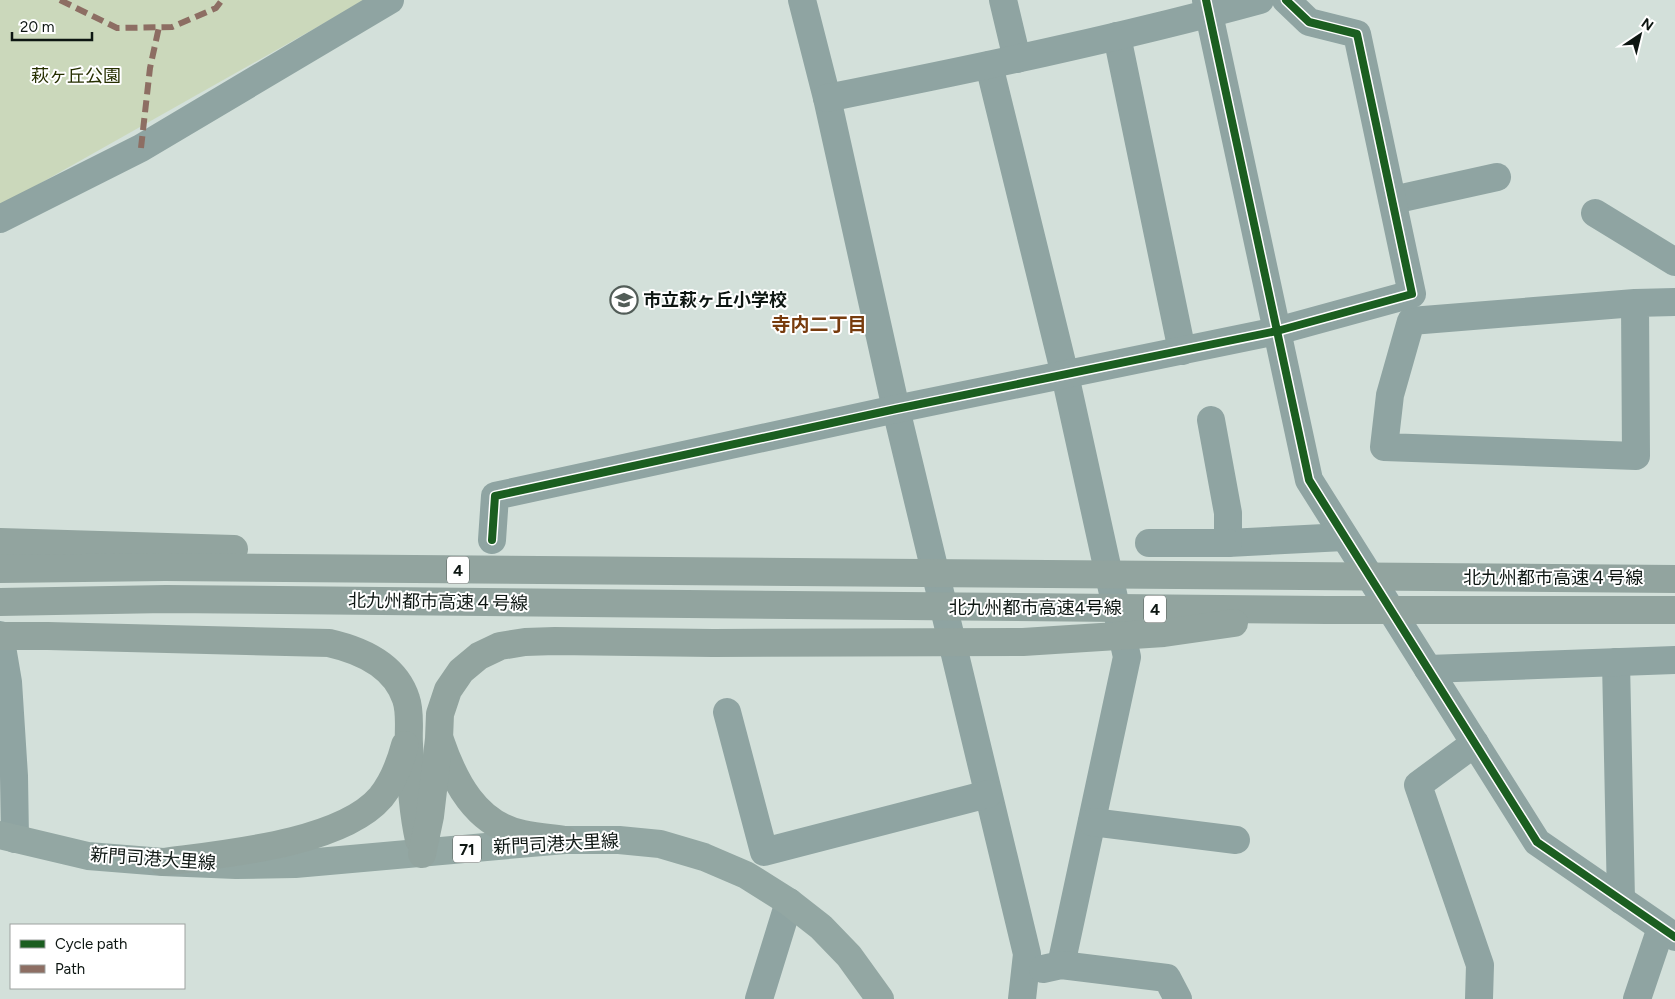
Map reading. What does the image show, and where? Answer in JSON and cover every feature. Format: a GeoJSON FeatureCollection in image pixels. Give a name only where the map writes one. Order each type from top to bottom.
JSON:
{"type":"FeatureCollection","features":[{"type":"Feature","properties":{"kind":"highway"},"geometry":{"type":"LineString","coordinates":[[0,542],[41,556]]}},
{"type":"Feature","properties":{"kind":"highway","name":"北九州都市高速４号線"},"geometry":{"type":"LineString","coordinates":[[41,556],[259,550],[414,569],[874,573]]}},
{"type":"Feature","properties":{"kind":"highway"},"geometry":{"type":"LineString","coordinates":[[0,569],[41,556]]}},
{"type":"Feature","properties":{"kind":"highway","name":"北九州都市高速4号線"},"geometry":{"type":"LineString","coordinates":[[874,573],[1431,577]]}},
{"type":"Feature","properties":{"kind":"highway","name":"北九州都市高速４号線"},"geometry":{"type":"LineString","coordinates":[[1431,577],[1675,579]]}},
{"type":"Feature","properties":{"kind":"highway","name":"北九州都市高速４号線"},"geometry":{"type":"LineString","coordinates":[[0,602],[166,599],[875,607]]}},
{"type":"Feature","properties":{"kind":"highway","name":"北九州都市高速4号線"},"geometry":{"type":"LineString","coordinates":[[875,607],[1435,610]]}},
{"type":"Feature","properties":{"kind":"highway"},"geometry":{"type":"LineString","coordinates":[[422,854],[430,816],[440,714],[448,690],[461,671],[479,656],[500,646],[525,642],[555,641],[1022,642],[1164,633],[1327,610]]}},
{"type":"Feature","properties":{"kind":"highway","name":"北九州都市高速４号線"},"geometry":{"type":"LineString","coordinates":[[1435,610],[1675,610]]}},
{"type":"Feature","properties":{"kind":"highway"},"geometry":{"type":"LineString","coordinates":[[0,636],[329,643],[350,647],[369,656],[385,668],[398,682],[406,699],[409,717],[408,736],[413,813],[422,854]]}},
{"type":"Feature","properties":{"kind":"highway"},"geometry":{"type":"LineString","coordinates":[[164,862],[264,847],[316,835],[344,823],[364,812],[380,798],[392,780],[408,736]]}},
{"type":"Feature","properties":{"kind":"highway"},"geometry":{"type":"LineString","coordinates":[[439,739],[459,784],[473,805],[488,819],[522,834],[565,840]]}},
{"type":"Feature","properties":{"kind":"main road","name":"新門司港大里線"},"geometry":{"type":"LineString","coordinates":[[7,837],[88,856],[236,865],[295,864],[565,840],[619,840],[660,844],[704,857],[746,875],[789,902],[821,927],[849,956],[880,999]]}},
{"type":"Feature","properties":{"kind":"street"},"geometry":{"type":"LineString","coordinates":[[0,219],[141,148],[390,0]]}},
{"type":"Feature","properties":{"kind":"street"},"geometry":{"type":"LineString","coordinates":[[802,0],[827,98],[896,409],[1027,954],[1023,986]]}},
{"type":"Feature","properties":{"kind":"street"},"geometry":{"type":"LineString","coordinates":[[1003,0],[1017,60]]}},
{"type":"Feature","properties":{"kind":"street"},"geometry":{"type":"LineString","coordinates":[[827,98],[1017,60],[1117,36],[1208,7],[1260,0]]}},
{"type":"Feature","properties":{"kind":"street"},"geometry":{"type":"LineString","coordinates":[[492,540],[495,496],[896,409],[1277,332],[1412,294],[1357,34],[1309,22],[1286,0]]}},
{"type":"Feature","properties":{"kind":"street"},"geometry":{"type":"LineString","coordinates":[[1208,7],[1309,480],[1537,842],[1668,932],[1637,999]]}},
{"type":"Feature","properties":{"kind":"street"},"geometry":{"type":"LineString","coordinates":[[1117,36],[1182,351]]}},
{"type":"Feature","properties":{"kind":"street"},"geometry":{"type":"LineString","coordinates":[[990,65],[1065,375],[1127,656],[1061,965]]}},
{"type":"Feature","properties":{"kind":"street"},"geometry":{"type":"LineString","coordinates":[[1392,200],[1497,177]]}},
{"type":"Feature","properties":{"kind":"street"},"geometry":{"type":"LineString","coordinates":[[1595,214],[1675,262]]}},
{"type":"Feature","properties":{"kind":"street"},"geometry":{"type":"LineString","coordinates":[[1635,303],[1636,456],[1384,447],[1390,395],[1411,321],[1635,303],[1675,302]]}},
{"type":"Feature","properties":{"kind":"street"},"geometry":{"type":"LineString","coordinates":[[1211,420],[1228,513],[1228,543]]}},
{"type":"Feature","properties":{"kind":"street"},"geometry":{"type":"LineString","coordinates":[[1149,543],[1228,543],[1344,537]]}},
{"type":"Feature","properties":{"kind":"street"},"geometry":{"type":"LineString","coordinates":[[0,636],[8,682],[14,776],[7,837]]}},
{"type":"Feature","properties":{"kind":"street"},"geometry":{"type":"LineString","coordinates":[[1428,669],[1675,660]]}},
{"type":"Feature","properties":{"kind":"street"},"geometry":{"type":"LineString","coordinates":[[1616,662],[1621,900]]}},
{"type":"Feature","properties":{"kind":"street"},"geometry":{"type":"LineString","coordinates":[[727,712],[764,852],[988,794]]}},
{"type":"Feature","properties":{"kind":"street"},"geometry":{"type":"LineString","coordinates":[[1475,743],[1418,785],[1480,965],[1479,999]]}},
{"type":"Feature","properties":{"kind":"street"},"geometry":{"type":"LineString","coordinates":[[1092,822],[1236,840]]}},
{"type":"Feature","properties":{"kind":"street"},"geometry":{"type":"LineString","coordinates":[[760,999],[789,902]]}},
{"type":"Feature","properties":{"kind":"street"},"geometry":{"type":"LineString","coordinates":[[1023,986],[1061,965],[1167,978],[1178,999]]}},
{"type":"Feature","properties":{"kind":"green space","name":"萩ヶ丘公園"},"geometry":{"type":"Polygon","coordinates":[[[0,0],[365,0],[0,206],[0,0]]]}},
{"type":"Feature","properties":{"kind":"marked path"},"geometry":{"type":"LineString","coordinates":[[60,0],[117,28],[172,27],[216,8],[222,0]]}},
{"type":"Feature","properties":{"kind":"marked path"},"geometry":{"type":"LineString","coordinates":[[141,148],[150,68],[159,27]]}},
{"type":"Feature","properties":{"kind":"cycle path"},"geometry":{"type":"LineString","coordinates":[[1206,0],[1309,480],[1537,842],[1675,937]]}},
{"type":"Feature","properties":{"kind":"cycle path"},"geometry":{"type":"LineString","coordinates":[[492,540],[495,496],[896,409],[1277,331],[1412,294],[1357,34],[1309,22],[1286,0]]}},
{"type":"Feature","properties":{"kind":"place","name":"市立萩ヶ丘小学校"},"geometry":{"type":"Point","coordinates":[624,300]}},
{"type":"Feature","properties":{"kind":"district","name":"寺内二丁目"},"geometry":{"type":"Point","coordinates":[819,324]}}]}
